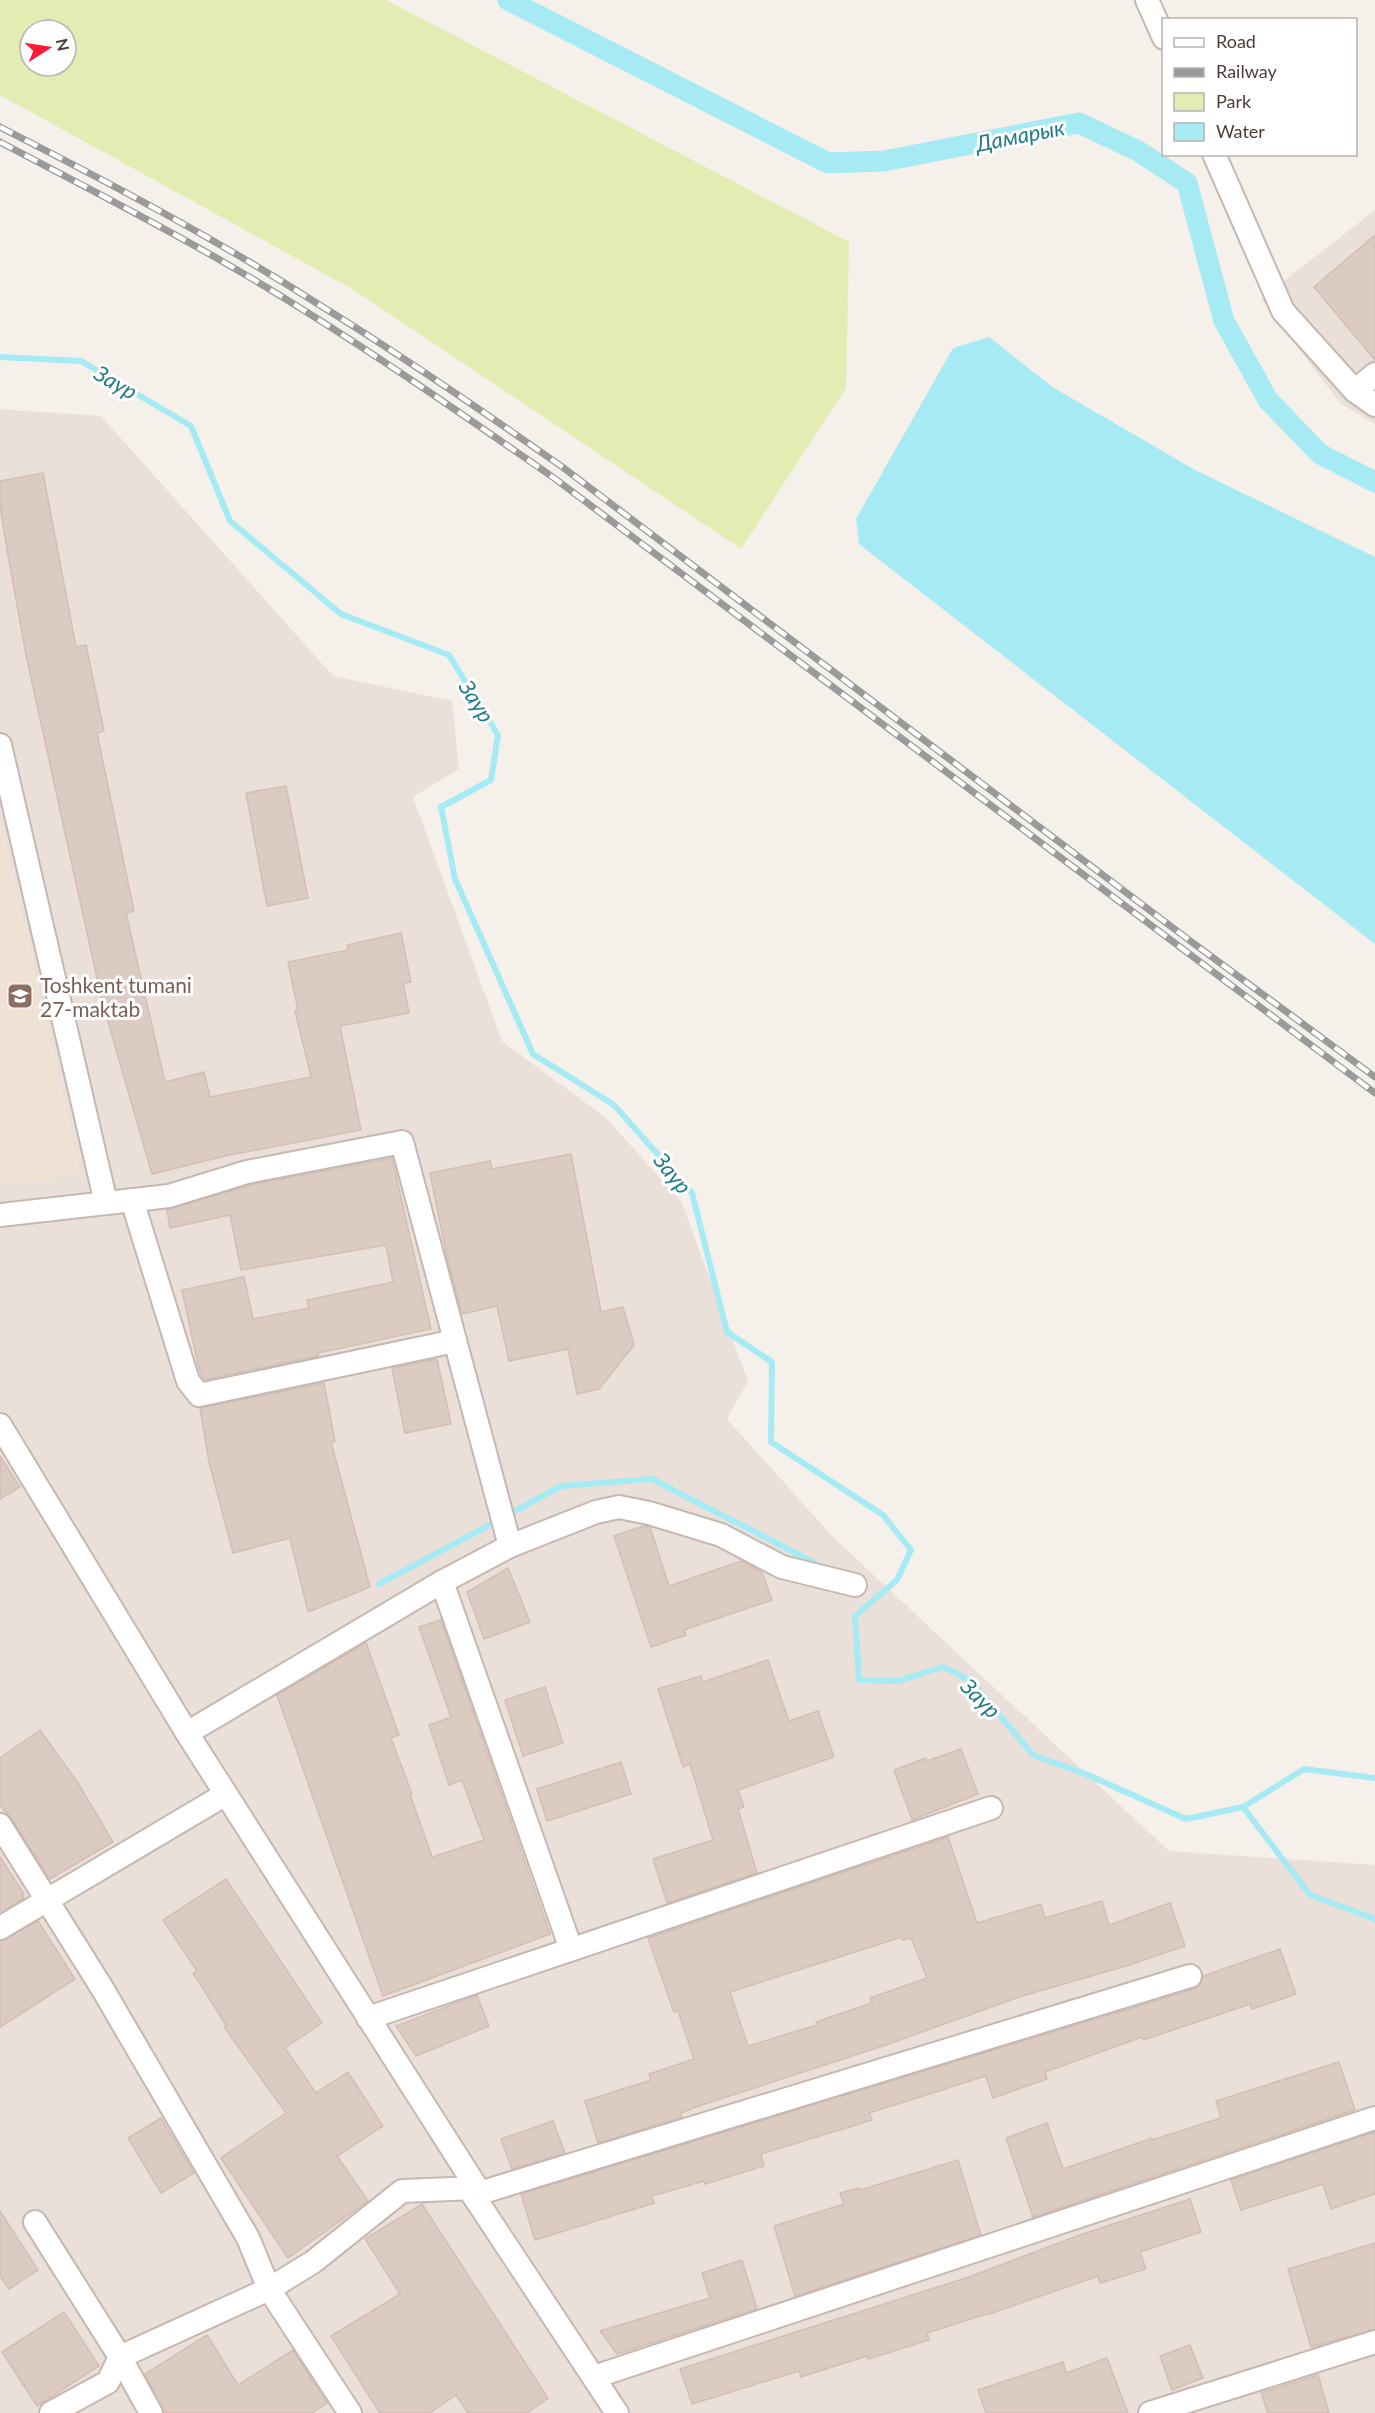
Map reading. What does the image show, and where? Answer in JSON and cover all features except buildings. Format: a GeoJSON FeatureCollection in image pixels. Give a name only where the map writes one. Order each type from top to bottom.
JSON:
{"type":"FeatureCollection","features":[{"type":"Feature","properties":{"kind":"street"},"geometry":{"type":"LineString","coordinates":[[1147,0],[1162,34]]}},
{"type":"Feature","properties":{"kind":"street"},"geometry":{"type":"LineString","coordinates":[[1215,156],[1283,311],[1355,391],[1375,405]]}},
{"type":"Feature","properties":{"kind":"street"},"geometry":{"type":"LineString","coordinates":[[1355,391],[1375,374]]}},
{"type":"Feature","properties":{"kind":"street"},"geometry":{"type":"LineString","coordinates":[[0,745],[106,1203]]}},
{"type":"Feature","properties":{"kind":"street"},"geometry":{"type":"LineString","coordinates":[[0,1215],[169,1196],[247,1172],[402,1142],[510,1546]]}},
{"type":"Feature","properties":{"kind":"street"},"geometry":{"type":"LineString","coordinates":[[132,1200],[188,1381],[199,1395],[455,1341]]}},
{"type":"Feature","properties":{"kind":"street"},"geometry":{"type":"LineString","coordinates":[[0,1425],[187,1733],[368,2018],[475,2192],[617,2413]]}},
{"type":"Feature","properties":{"kind":"street"},"geometry":{"type":"LineString","coordinates":[[187,1733],[442,1582],[510,1546],[596,1512],[619,1506],[721,1534],[782,1567],[855,1585]]}},
{"type":"Feature","properties":{"kind":"street"},"geometry":{"type":"LineString","coordinates":[[442,1582],[571,1949]]}},
{"type":"Feature","properties":{"kind":"street"},"geometry":{"type":"LineString","coordinates":[[0,1928],[226,1794]]}},
{"type":"Feature","properties":{"kind":"street"},"geometry":{"type":"LineString","coordinates":[[368,2018],[991,1808]]}},
{"type":"Feature","properties":{"kind":"street"},"geometry":{"type":"LineString","coordinates":[[0,1825],[102,1988],[248,2238],[269,2289],[350,2413]]}},
{"type":"Feature","properties":{"kind":"street"},"geometry":{"type":"LineString","coordinates":[[51,2413],[108,2382],[120,2357],[269,2289],[312,2262],[402,2191],[475,2192],[1190,1976]]}},
{"type":"Feature","properties":{"kind":"street"},"geometry":{"type":"LineString","coordinates":[[594,2378],[1375,2118]]}},
{"type":"Feature","properties":{"kind":"street"},"geometry":{"type":"LineString","coordinates":[[35,2222],[120,2357],[151,2413]]}},
{"type":"Feature","properties":{"kind":"street"},"geometry":{"type":"LineString","coordinates":[[1150,2413],[1375,2342]]}},
{"type":"Feature","properties":{"kind":"shaded area"},"geometry":{"type":"Polygon","coordinates":[[[1375,210],[1375,424],[1341,404],[1261,299],[1375,210]]]}},
{"type":"Feature","properties":{"kind":"shaded area"},"geometry":{"type":"Polygon","coordinates":[[[0,409],[101,416],[333,676],[452,701],[459,769],[413,797],[502,1041],[606,1118],[681,1201],[748,1381],[727,1419],[834,1538],[1169,1851],[1375,1865],[1375,2413],[0,2413],[0,409]]]}},
{"type":"Feature","properties":{"kind":"shaded area","name":"Toshkent tumani 27-maktab"},"geometry":{"type":"Polygon","coordinates":[[[0,817],[81,1175],[0,1184],[0,817]]]}},
{"type":"Feature","properties":{"kind":"green space"},"geometry":{"type":"Polygon","coordinates":[[[0,0],[386,0],[849,242],[846,388],[741,549],[354,290],[0,95],[0,0]]]}},
{"type":"Feature","properties":{"kind":"water"},"geometry":{"type":"Polygon","coordinates":[[[989,337],[1054,388],[1195,470],[1375,557],[1375,944],[859,544],[856,519],[953,348],[989,337]]]}},
{"type":"Feature","properties":{"kind":"waterway","name":"Дамарык"},"geometry":{"type":"LineString","coordinates":[[508,0],[828,163],[884,161],[1079,123],[1138,151],[1187,183],[1224,321],[1268,400],[1320,454],[1375,482]]}},
{"type":"Feature","properties":{"kind":"waterway","name":"Заур"},"geometry":{"type":"LineString","coordinates":[[0,357],[81,361],[191,426],[230,521],[341,614],[449,655],[498,735],[491,780],[441,807],[455,879],[533,1054],[614,1105],[692,1193],[727,1332],[772,1362],[771,1442],[883,1515],[911,1550],[897,1580],[855,1616],[859,1680],[898,1681],[943,1667],[970,1680],[1033,1755],[1088,1775],[1186,1819],[1243,1807],[1304,1769],[1375,1778]]}},
{"type":"Feature","properties":{"kind":"waterway"},"geometry":{"type":"LineString","coordinates":[[506,1516],[561,1486],[652,1479],[815,1563]]}},
{"type":"Feature","properties":{"kind":"waterway"},"geometry":{"type":"LineString","coordinates":[[379,1584],[497,1521]]}},
{"type":"Feature","properties":{"kind":"waterway"},"geometry":{"type":"LineString","coordinates":[[1243,1807],[1310,1895],[1375,1919]]}},
{"type":"Feature","properties":{"kind":"railway"},"geometry":{"type":"LineString","coordinates":[[0,127],[121,190],[279,280],[380,343],[501,424],[561,466],[1193,943],[1375,1077]]}},
{"type":"Feature","properties":{"kind":"railway"},"geometry":{"type":"LineString","coordinates":[[0,142],[268,288],[368,351],[492,435],[554,478],[1375,1093]]}},
{"type":"Feature","properties":{"kind":"place","name":"Toshkent tumani 27-maktab"},"geometry":{"type":"Point","coordinates":[20,996]}}]}
